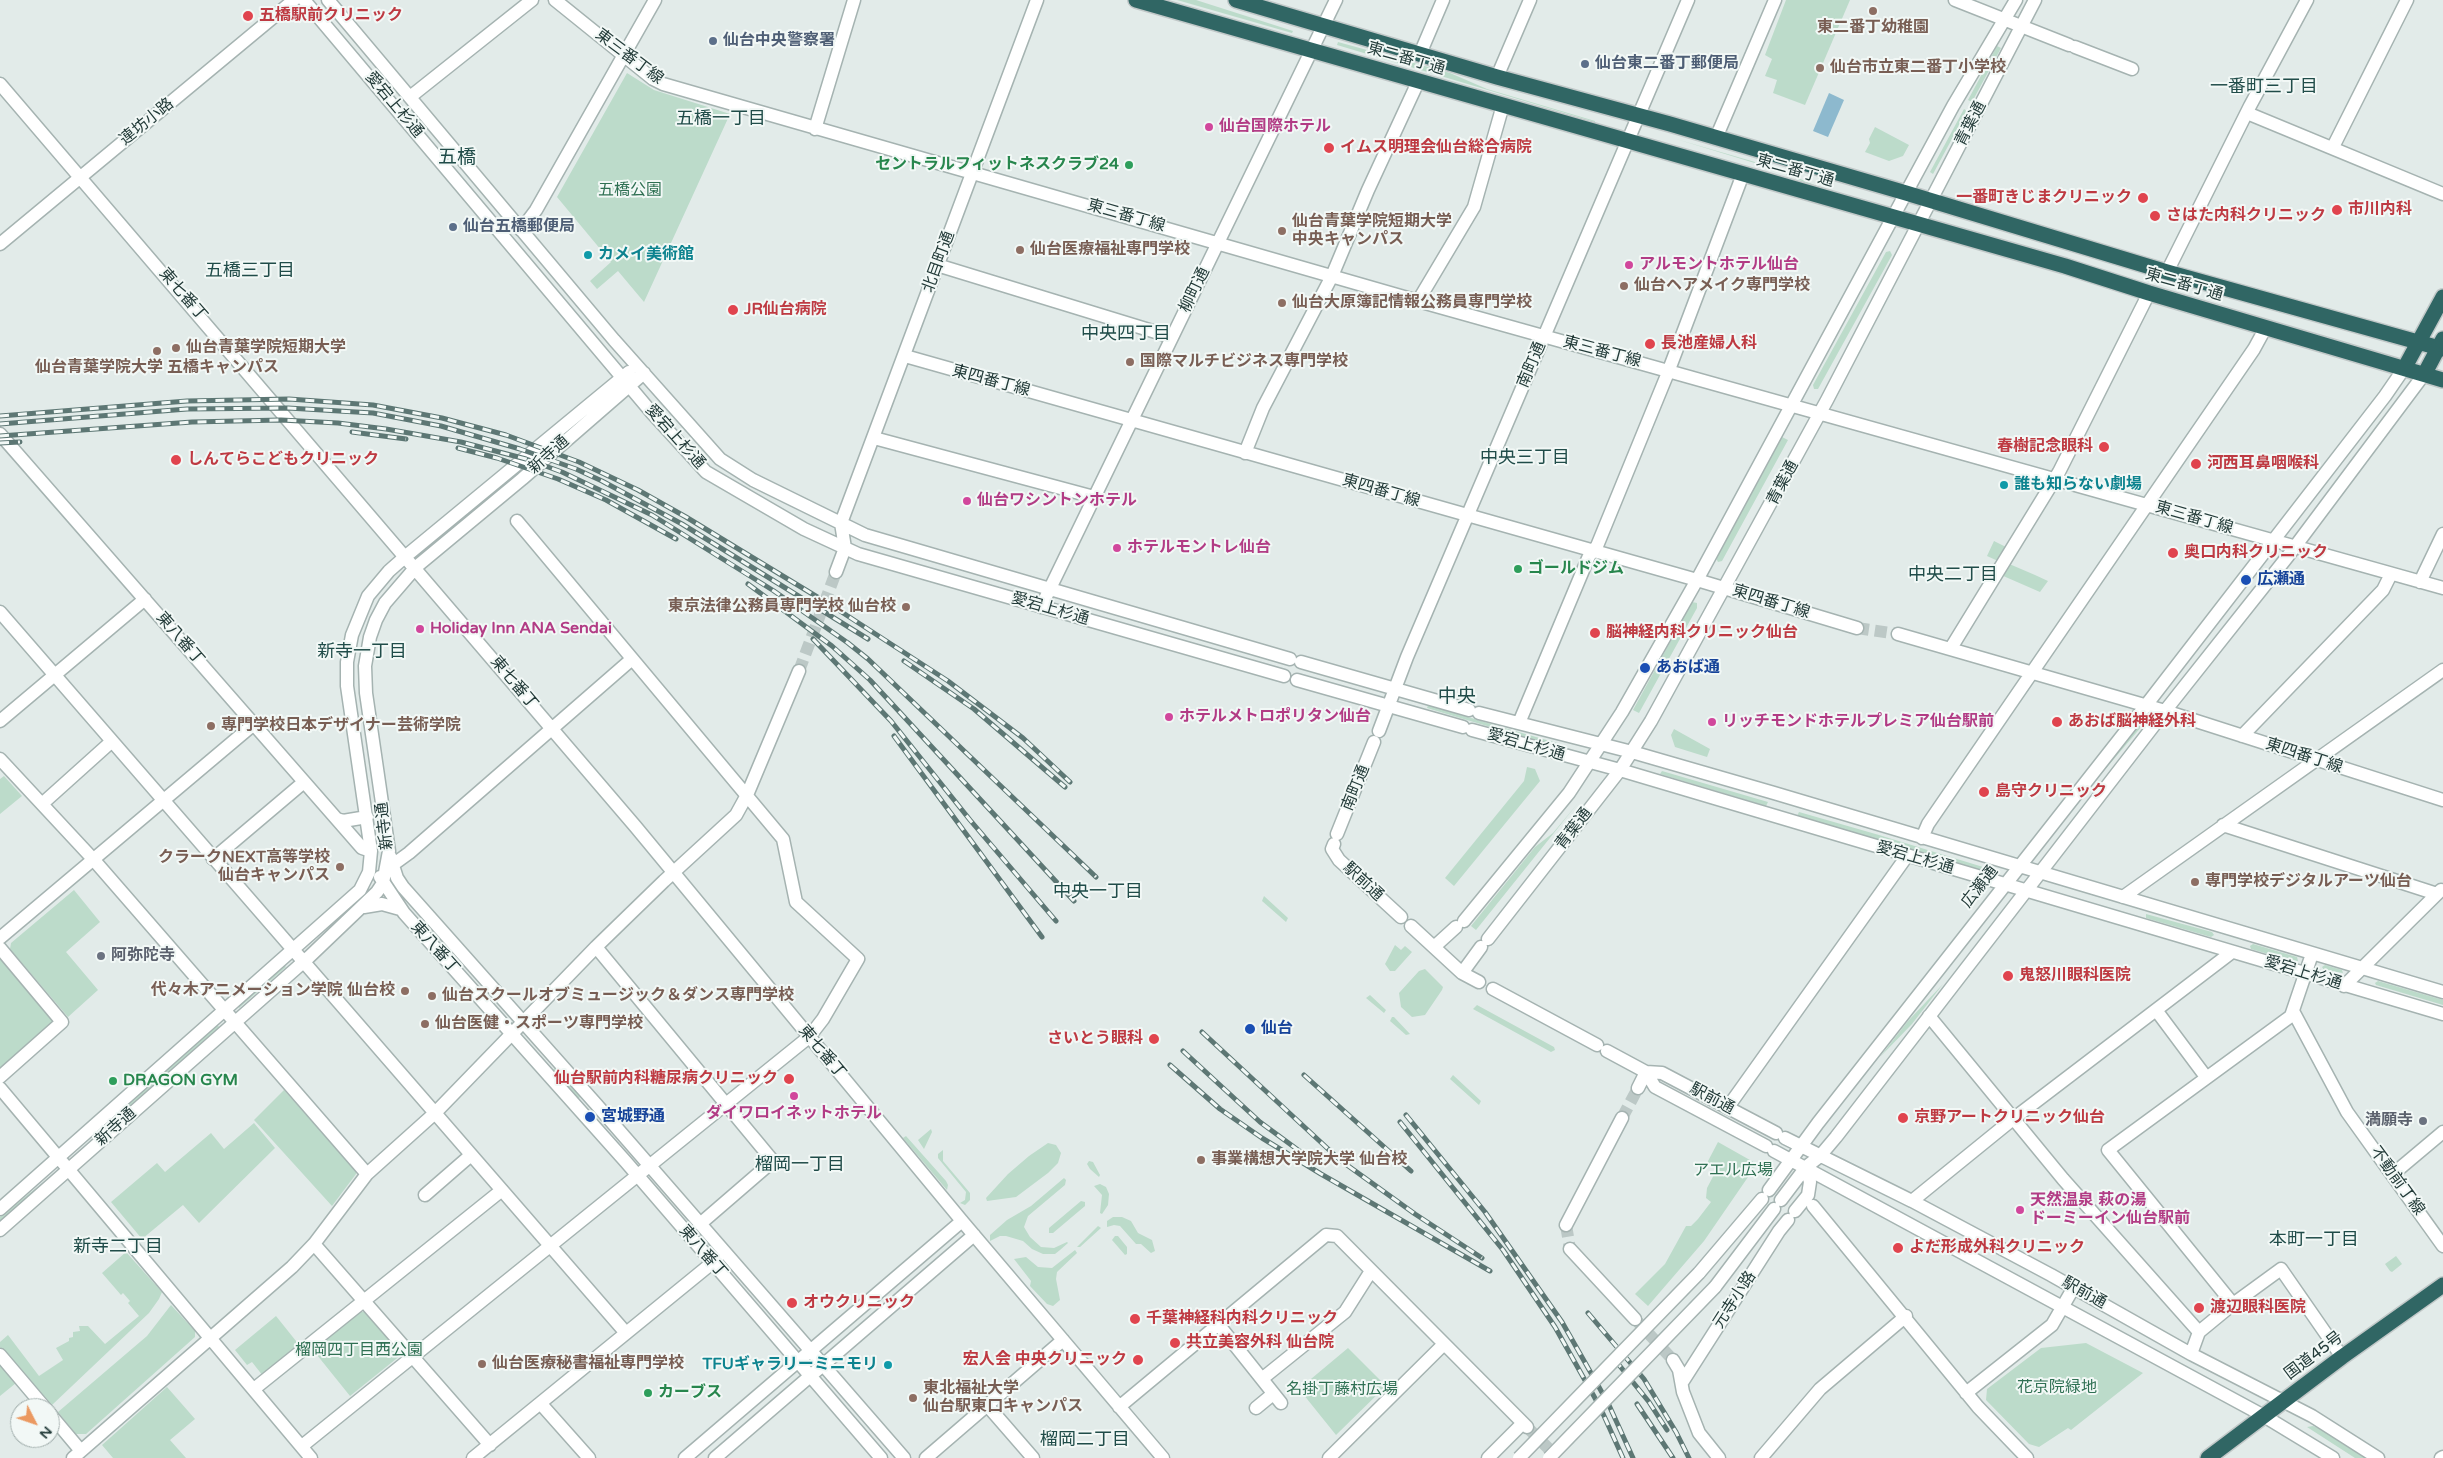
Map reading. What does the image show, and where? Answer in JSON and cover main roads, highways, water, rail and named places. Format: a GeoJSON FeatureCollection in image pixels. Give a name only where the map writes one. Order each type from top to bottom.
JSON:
{"type":"FeatureCollection","features":[{"type":"Feature","properties":{"kind":"highway","name":"東二番丁通"},"geometry":{"type":"LineString","coordinates":[[1136,0],[2065,266],[2149,294],[2405,367],[2443,380]]}},
{"type":"Feature","properties":{"kind":"highway","name":"東二番丁通"},"geometry":{"type":"LineString","coordinates":[[1236,0],[1497,77],[1931,200],[2167,272],[2419,342],[2442,346]]}},
{"type":"Feature","properties":{"kind":"highway","name":"広瀬通"},"geometry":{"type":"LineString","coordinates":[[2405,367],[2443,297]]}},
{"type":"Feature","properties":{"kind":"highway"},"geometry":{"type":"LineString","coordinates":[[2425,373],[2442,346]]}},
{"type":"Feature","properties":{"kind":"highway","name":"国道45号"},"geometry":{"type":"LineString","coordinates":[[2208,1458],[2342,1357],[2443,1285]]}},
{"type":"Feature","properties":{"kind":"water"},"geometry":{"type":"Polygon","coordinates":[[[1829,93],[1844,100],[1828,137],[1813,131],[1829,93]]]}},
{"type":"Feature","properties":{"kind":"tunnel"},"geometry":{"type":"LineString","coordinates":[[799,671],[836,572]]}},
{"type":"Feature","properties":{"kind":"tunnel"},"geometry":{"type":"LineString","coordinates":[[1857,628],[1898,634]]}},
{"type":"Feature","properties":{"kind":"tunnel"},"geometry":{"type":"LineString","coordinates":[[1622,1118],[1638,1088]]}},
{"type":"Feature","properties":{"kind":"tunnel"},"geometry":{"type":"LineString","coordinates":[[1566,1225],[1570,1249]]}},
{"type":"Feature","properties":{"kind":"tunnel"},"geometry":{"type":"LineString","coordinates":[[1637,1321],[1673,1360]]}},
{"type":"Feature","properties":{"kind":"tunnel"},"geometry":{"type":"LineString","coordinates":[[1527,1427],[1558,1458]]}},
{"type":"Feature","properties":{"kind":"railway"},"geometry":{"type":"LineString","coordinates":[[0,416],[187,401],[289,399],[373,405],[442,418],[506,435],[579,462],[638,490],[837,609],[948,681],[1023,738],[1070,782]]}},
{"type":"Feature","properties":{"kind":"railway"},"geometry":{"type":"LineString","coordinates":[[0,424],[187,409],[288,408],[373,413],[441,426],[520,449],[576,469],[602,481],[682,524],[868,639]]}},
{"type":"Feature","properties":{"kind":"railway"},"geometry":{"type":"LineString","coordinates":[[0,436],[192,422],[281,420],[338,423],[461,442],[526,459],[562,472],[652,515],[774,591],[848,643],[868,659],[1096,877]]}},
{"type":"Feature","properties":{"kind":"railway"},"geometry":{"type":"LineString","coordinates":[[352,432],[406,439]]}},
{"type":"Feature","properties":{"kind":"railway"},"geometry":{"type":"LineString","coordinates":[[0,443],[20,442]]}},
{"type":"Feature","properties":{"kind":"railway"},"geometry":{"type":"LineString","coordinates":[[458,448],[497,458],[558,479],[606,500],[676,539]]}},
{"type":"Feature","properties":{"kind":"railway"},"geometry":{"type":"LineString","coordinates":[[748,584],[832,646],[870,680],[1074,901]]}},
{"type":"Feature","properties":{"kind":"railway"},"geometry":{"type":"LineString","coordinates":[[813,639],[891,721],[970,820],[1056,921]]}},
{"type":"Feature","properties":{"kind":"railway"},"geometry":{"type":"LineString","coordinates":[[904,661],[974,709],[1065,787]]}},
{"type":"Feature","properties":{"kind":"railway"},"geometry":{"type":"LineString","coordinates":[[894,736],[1042,937]]}},
{"type":"Feature","properties":{"kind":"railway"},"geometry":{"type":"LineString","coordinates":[[1202,1032],[1340,1160],[1415,1214],[1482,1258]]}},
{"type":"Feature","properties":{"kind":"railway"},"geometry":{"type":"LineString","coordinates":[[1183,1051],[1260,1122],[1313,1161]]}},
{"type":"Feature","properties":{"kind":"railway"},"geometry":{"type":"LineString","coordinates":[[1170,1065],[1220,1109],[1262,1138],[1490,1271]]}},
{"type":"Feature","properties":{"kind":"railway"},"geometry":{"type":"LineString","coordinates":[[1304,1075],[1411,1171]]}},
{"type":"Feature","properties":{"kind":"railway"},"geometry":{"type":"LineString","coordinates":[[1406,1115],[1485,1212],[1562,1322],[1608,1403],[1633,1458]]}},
{"type":"Feature","properties":{"kind":"railway"},"geometry":{"type":"LineString","coordinates":[[1400,1122],[1503,1250],[1555,1327],[1600,1407],[1623,1458]]}},
{"type":"Feature","properties":{"kind":"railway"},"geometry":{"type":"LineString","coordinates":[[1588,1313],[1644,1379],[1676,1432],[1689,1458]]}},
{"type":"Feature","properties":{"kind":"railway"},"geometry":{"type":"LineString","coordinates":[[1615,1360],[1649,1402],[1667,1430]]}},
{"type":"Feature","properties":{"kind":"railway"},"geometry":{"type":"LineString","coordinates":[[1637,1404],[1673,1458]]}},
{"type":"Feature","properties":{"kind":"place","name":"東二番丁幼稚園"},"geometry":{"type":"Point","coordinates":[1873,11]}},
{"type":"Feature","properties":{"kind":"place","name":"五橋駅前クリニック"},"geometry":{"type":"Point","coordinates":[248,16]}},
{"type":"Feature","properties":{"kind":"place","name":"仙台中央警察署"},"geometry":{"type":"Point","coordinates":[713,41]}},
{"type":"Feature","properties":{"kind":"place","name":"仙台東二番丁郵便局"},"geometry":{"type":"Point","coordinates":[1585,64]}},
{"type":"Feature","properties":{"kind":"place","name":"仙台市立東二番丁小学校"},"geometry":{"type":"Point","coordinates":[1820,68]}},
{"type":"Feature","properties":{"kind":"place","name":"仙台国際ホテル"},"geometry":{"type":"Point","coordinates":[1209,127]}},
{"type":"Feature","properties":{"kind":"place","name":"イムス明理会仙台総合病院"},"geometry":{"type":"Point","coordinates":[1329,148]}},
{"type":"Feature","properties":{"kind":"place","name":"セントラルフィットネスクラブ24"},"geometry":{"type":"Point","coordinates":[1129,165]}},
{"type":"Feature","properties":{"kind":"place","name":"一番町きじまクリニック"},"geometry":{"type":"Point","coordinates":[2143,198]}},
{"type":"Feature","properties":{"kind":"place","name":"市川内科"},"geometry":{"type":"Point","coordinates":[2337,210]}},
{"type":"Feature","properties":{"kind":"place","name":"さはた内科クリニック"},"geometry":{"type":"Point","coordinates":[2155,216]}},
{"type":"Feature","properties":{"kind":"place","name":"仙台五橋郵便局"},"geometry":{"type":"Point","coordinates":[453,227]}},
{"type":"Feature","properties":{"kind":"place","name":"仙台青葉学院短期大学 中央キャンパス"},"geometry":{"type":"Point","coordinates":[1282,231]}},
{"type":"Feature","properties":{"kind":"place","name":"仙台医療福祉専門学校"},"geometry":{"type":"Point","coordinates":[1020,250]}},
{"type":"Feature","properties":{"kind":"place","name":"カメイ美術館"},"geometry":{"type":"Point","coordinates":[588,255]}},
{"type":"Feature","properties":{"kind":"place","name":"アルモントホテル仙台"},"geometry":{"type":"Point","coordinates":[1629,265]}},
{"type":"Feature","properties":{"kind":"place","name":"仙台ヘアメイク専門学校"},"geometry":{"type":"Point","coordinates":[1624,286]}},
{"type":"Feature","properties":{"kind":"place","name":"仙台大原簿記情報公務員専門学校"},"geometry":{"type":"Point","coordinates":[1282,303]}},
{"type":"Feature","properties":{"kind":"place","name":"JR仙台病院"},"geometry":{"type":"Point","coordinates":[733,310]}},
{"type":"Feature","properties":{"kind":"place","name":"長池産婦人科"},"geometry":{"type":"Point","coordinates":[1650,344]}},
{"type":"Feature","properties":{"kind":"place","name":"仙台青葉学院短期大学"},"geometry":{"type":"Point","coordinates":[176,348]}},
{"type":"Feature","properties":{"kind":"place","name":"仙台青葉学院大学 五橋キャンパス"},"geometry":{"type":"Point","coordinates":[157,351]}},
{"type":"Feature","properties":{"kind":"place","name":"国際マルチビジネス専門学校"},"geometry":{"type":"Point","coordinates":[1130,362]}},
{"type":"Feature","properties":{"kind":"place","name":"春樹記念眼科"},"geometry":{"type":"Point","coordinates":[2104,447]}},
{"type":"Feature","properties":{"kind":"place","name":"しんてらこどもクリニック"},"geometry":{"type":"Point","coordinates":[176,460]}},
{"type":"Feature","properties":{"kind":"place","name":"河西耳鼻咽喉科"},"geometry":{"type":"Point","coordinates":[2196,464]}},
{"type":"Feature","properties":{"kind":"place","name":"誰も知らない劇場"},"geometry":{"type":"Point","coordinates":[2004,485]}},
{"type":"Feature","properties":{"kind":"place","name":"仙台ワシントンホテル"},"geometry":{"type":"Point","coordinates":[967,501]}},
{"type":"Feature","properties":{"kind":"place","name":"ホテルモントレ仙台"},"geometry":{"type":"Point","coordinates":[1117,548]}},
{"type":"Feature","properties":{"kind":"place","name":"奥口内科クリニック"},"geometry":{"type":"Point","coordinates":[2173,553]}},
{"type":"Feature","properties":{"kind":"place","name":"ゴールドジム"},"geometry":{"type":"Point","coordinates":[1518,569]}},
{"type":"Feature","properties":{"kind":"place","name":"広瀬通"},"geometry":{"type":"Point","coordinates":[2246,580]}},
{"type":"Feature","properties":{"kind":"place","name":"東京法律公務員専門学校 仙台校"},"geometry":{"type":"Point","coordinates":[906,607]}},
{"type":"Feature","properties":{"kind":"place","name":"Holiday Inn ANA Sendai"},"geometry":{"type":"Point","coordinates":[420,629]}},
{"type":"Feature","properties":{"kind":"place","name":"脳神経内科クリニック仙台"},"geometry":{"type":"Point","coordinates":[1595,633]}},
{"type":"Feature","properties":{"kind":"place","name":"あおば通"},"geometry":{"type":"Point","coordinates":[1645,668]}},
{"type":"Feature","properties":{"kind":"place","name":"ホテルメトロポリタン仙台"},"geometry":{"type":"Point","coordinates":[1169,717]}},
{"type":"Feature","properties":{"kind":"place","name":"リッチモンドホテルプレミア仙台駅前"},"geometry":{"type":"Point","coordinates":[1712,722]}},
{"type":"Feature","properties":{"kind":"place","name":"あおば脳神経外科"},"geometry":{"type":"Point","coordinates":[2057,722]}},
{"type":"Feature","properties":{"kind":"place","name":"専門学校日本デザイナー芸術学院"},"geometry":{"type":"Point","coordinates":[211,726]}},
{"type":"Feature","properties":{"kind":"place","name":"島守クリニック"},"geometry":{"type":"Point","coordinates":[1984,792]}},
{"type":"Feature","properties":{"kind":"place","name":"クラークNEXT高等学校 仙台キャンパス"},"geometry":{"type":"Point","coordinates":[340,867]}},
{"type":"Feature","properties":{"kind":"place","name":"専門学校デジタルアーツ仙台"},"geometry":{"type":"Point","coordinates":[2195,882]}},
{"type":"Feature","properties":{"kind":"place","name":"阿弥陀寺"},"geometry":{"type":"Point","coordinates":[101,956]}},
{"type":"Feature","properties":{"kind":"place","name":"鬼怒川眼科医院"},"geometry":{"type":"Point","coordinates":[2008,976]}},
{"type":"Feature","properties":{"kind":"place","name":"代々木アニメーション学院 仙台校"},"geometry":{"type":"Point","coordinates":[405,991]}},
{"type":"Feature","properties":{"kind":"place","name":"仙台スクールオブミュージック＆ダンス専門学校"},"geometry":{"type":"Point","coordinates":[432,996]}},
{"type":"Feature","properties":{"kind":"place","name":"仙台医健・スポーツ専門学校"},"geometry":{"type":"Point","coordinates":[425,1024]}},
{"type":"Feature","properties":{"kind":"place","name":"仙台"},"geometry":{"type":"Point","coordinates":[1250,1029]}},
{"type":"Feature","properties":{"kind":"place","name":"さいとう眼科"},"geometry":{"type":"Point","coordinates":[1154,1039]}},
{"type":"Feature","properties":{"kind":"place","name":"仙台駅前内科糖尿病クリニック"},"geometry":{"type":"Point","coordinates":[789,1079]}},
{"type":"Feature","properties":{"kind":"place","name":"DRAGON GYM"},"geometry":{"type":"Point","coordinates":[113,1081]}},
{"type":"Feature","properties":{"kind":"place","name":"ダイワロイネットホテル"},"geometry":{"type":"Point","coordinates":[794,1096]}},
{"type":"Feature","properties":{"kind":"place","name":"宮城野通"},"geometry":{"type":"Point","coordinates":[590,1117]}},
{"type":"Feature","properties":{"kind":"place","name":"京野アートクリニック仙台"},"geometry":{"type":"Point","coordinates":[1903,1118]}},
{"type":"Feature","properties":{"kind":"place","name":"満願寺"},"geometry":{"type":"Point","coordinates":[2423,1121]}},
{"type":"Feature","properties":{"kind":"place","name":"事業構想大学院大学 仙台校"},"geometry":{"type":"Point","coordinates":[1201,1160]}},
{"type":"Feature","properties":{"kind":"place","name":"天然温泉 萩の湯 ドーミーイン仙台駅前"},"geometry":{"type":"Point","coordinates":[2020,1210]}},
{"type":"Feature","properties":{"kind":"place","name":"よだ形成外科クリニック"},"geometry":{"type":"Point","coordinates":[1898,1248]}},
{"type":"Feature","properties":{"kind":"place","name":"オウクリニック"},"geometry":{"type":"Point","coordinates":[792,1303]}},
{"type":"Feature","properties":{"kind":"place","name":"渡辺眼科医院"},"geometry":{"type":"Point","coordinates":[2199,1308]}},
{"type":"Feature","properties":{"kind":"place","name":"千葉神経科内科クリニック"},"geometry":{"type":"Point","coordinates":[1135,1319]}},
{"type":"Feature","properties":{"kind":"place","name":"共立美容外科 仙台院"},"geometry":{"type":"Point","coordinates":[1175,1343]}},
{"type":"Feature","properties":{"kind":"place","name":"宏人会 中央クリニック"},"geometry":{"type":"Point","coordinates":[1138,1360]}},
{"type":"Feature","properties":{"kind":"place","name":"仙台医療秘書福祉専門学校"},"geometry":{"type":"Point","coordinates":[482,1364]}},
{"type":"Feature","properties":{"kind":"place","name":"TFUギャラリーミニモリ"},"geometry":{"type":"Point","coordinates":[888,1365]}},
{"type":"Feature","properties":{"kind":"place","name":"カーブス"},"geometry":{"type":"Point","coordinates":[648,1393]}},
{"type":"Feature","properties":{"kind":"place","name":"東北福祉大学 仙台駅東口キャンパス"},"geometry":{"type":"Point","coordinates":[913,1398]}},
{"type":"Feature","properties":{"kind":"district","name":"一番町三丁目"},"geometry":{"type":"Point","coordinates":[2264,87]}},
{"type":"Feature","properties":{"kind":"district","name":"五橋一丁目"},"geometry":{"type":"Point","coordinates":[721,119]}},
{"type":"Feature","properties":{"kind":"district","name":"五橋"},"geometry":{"type":"Point","coordinates":[457,158]}},
{"type":"Feature","properties":{"kind":"district","name":"五橋三丁目"},"geometry":{"type":"Point","coordinates":[250,271]}},
{"type":"Feature","properties":{"kind":"district","name":"中央四丁目"},"geometry":{"type":"Point","coordinates":[1126,334]}},
{"type":"Feature","properties":{"kind":"district","name":"中央三丁目"},"geometry":{"type":"Point","coordinates":[1525,458]}},
{"type":"Feature","properties":{"kind":"district","name":"中央二丁目"},"geometry":{"type":"Point","coordinates":[1953,575]}},
{"type":"Feature","properties":{"kind":"district","name":"新寺一丁目"},"geometry":{"type":"Point","coordinates":[362,652]}},
{"type":"Feature","properties":{"kind":"district","name":"中央"},"geometry":{"type":"Point","coordinates":[1457,697]}},
{"type":"Feature","properties":{"kind":"district","name":"中央一丁目"},"geometry":{"type":"Point","coordinates":[1098,892]}},
{"type":"Feature","properties":{"kind":"district","name":"榴岡一丁目"},"geometry":{"type":"Point","coordinates":[800,1165]}},
{"type":"Feature","properties":{"kind":"district","name":"本町一丁目"},"geometry":{"type":"Point","coordinates":[2314,1240]}},
{"type":"Feature","properties":{"kind":"district","name":"新寺二丁目"},"geometry":{"type":"Point","coordinates":[118,1247]}},
{"type":"Feature","properties":{"kind":"district","name":"榴岡二丁目"},"geometry":{"type":"Point","coordinates":[1085,1440]}},
{"type":"Feature","properties":{"kind":"park label","name":"五橋公園"},"geometry":{"type":"Point","coordinates":[630,191]}},
{"type":"Feature","properties":{"kind":"park label","name":"アエル広場"},"geometry":{"type":"Point","coordinates":[1733,1171]}},
{"type":"Feature","properties":{"kind":"park label","name":"榴岡四丁目西公園"},"geometry":{"type":"Point","coordinates":[359,1351]}},
{"type":"Feature","properties":{"kind":"park label","name":"花京院緑地"},"geometry":{"type":"Point","coordinates":[2057,1388]}},
{"type":"Feature","properties":{"kind":"park label","name":"名掛丁藤村広場"},"geometry":{"type":"Point","coordinates":[1342,1390]}}]}
